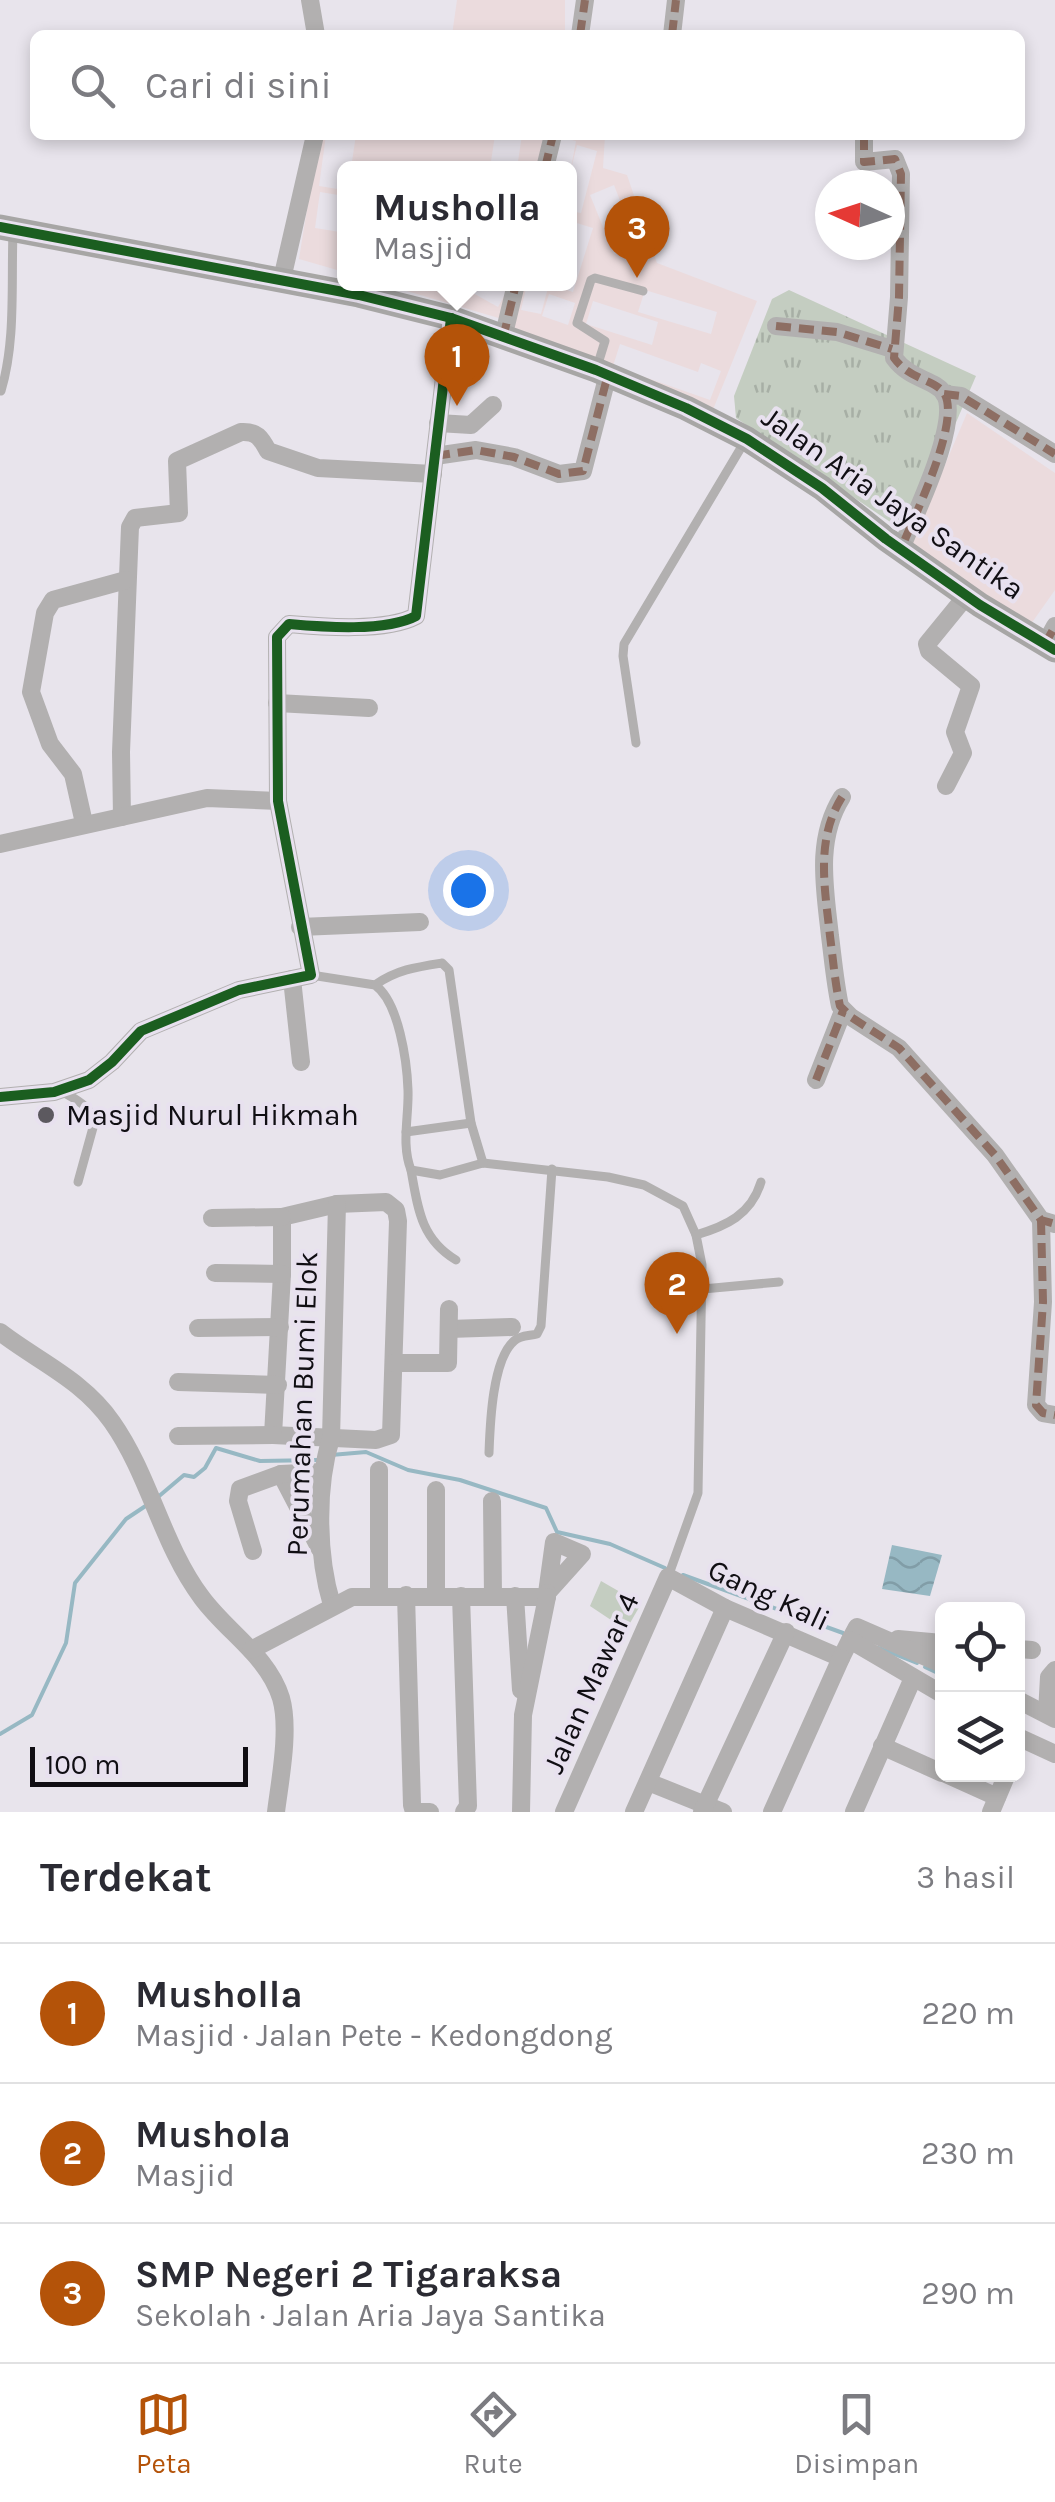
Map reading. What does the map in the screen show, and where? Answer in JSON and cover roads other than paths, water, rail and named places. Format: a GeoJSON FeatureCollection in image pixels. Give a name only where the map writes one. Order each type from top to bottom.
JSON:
{"type":"FeatureCollection","features":[{"type":"Feature","properties":{"kind":"street"},"geometry":{"type":"LineString","coordinates":[[310,0],[315,30]]}},
{"type":"Feature","properties":{"kind":"street"},"geometry":{"type":"LineString","coordinates":[[581,30],[585,0]]}},
{"type":"Feature","properties":{"kind":"street"},"geometry":{"type":"LineString","coordinates":[[673,30],[676,0]]}},
{"type":"Feature","properties":{"kind":"street"},"geometry":{"type":"LineString","coordinates":[[282,279],[314,140]]}},
{"type":"Feature","properties":{"kind":"street"},"geometry":{"type":"LineString","coordinates":[[864,140],[864,162],[894,159],[901,174],[899,297],[892,350],[903,371],[944,394],[961,396],[1055,454]]}},
{"type":"Feature","properties":{"kind":"street","name":"Jalan Aria Jaya Santika"},"geometry":{"type":"LineString","coordinates":[[6,228],[282,279],[451,318],[602,374],[686,408],[746,438],[822,488],[966,594],[1052,640]]}},
{"type":"Feature","properties":{"kind":"street"},"geometry":{"type":"LineString","coordinates":[[503,338],[514,291]]}},
{"type":"Feature","properties":{"kind":"street"},"geometry":{"type":"LineString","coordinates":[[301,1062],[300,927],[278,801],[276,638],[284,626],[378,624],[412,620],[416,616],[451,318]]}},
{"type":"Feature","properties":{"kind":"street"},"geometry":{"type":"LineString","coordinates":[[776,326],[837,332],[892,350]]}},
{"type":"Feature","properties":{"kind":"street"},"geometry":{"type":"LineString","coordinates":[[122,817],[126,580],[132,522],[135,518],[175,515],[181,510],[178,461],[240,432],[260,436],[268,451],[318,468],[434,465],[476,450],[514,457],[558,474],[582,472],[604,400],[602,374]]}},
{"type":"Feature","properties":{"kind":"street"},"geometry":{"type":"LineString","coordinates":[[901,548],[945,436],[948,416],[944,394]]}},
{"type":"Feature","properties":{"kind":"street"},"geometry":{"type":"LineString","coordinates":[[438,423],[471,424],[493,405]]}},
{"type":"Feature","properties":{"kind":"street"},"geometry":{"type":"LineString","coordinates":[[84,823],[74,774],[50,744],[30,692],[37,647],[45,613],[53,600],[126,580]]}},
{"type":"Feature","properties":{"kind":"street"},"geometry":{"type":"LineString","coordinates":[[946,786],[963,753],[955,732],[971,686],[929,651],[928,644],[966,594]]}},
{"type":"Feature","properties":{"kind":"street"},"geometry":{"type":"LineString","coordinates":[[277,703],[369,708]]}},
{"type":"Feature","properties":{"kind":"street"},"geometry":{"type":"LineString","coordinates":[[842,797],[830,820],[824,851],[838,1001],[843,1011],[889,1040],[922,1072],[1048,1222],[1036,1405],[1043,1413],[1055,1415]]}},
{"type":"Feature","properties":{"kind":"street"},"geometry":{"type":"LineString","coordinates":[[0,844],[208,798],[278,801]]}},
{"type":"Feature","properties":{"kind":"street"},"geometry":{"type":"LineString","coordinates":[[300,927],[420,922]]}},
{"type":"Feature","properties":{"kind":"street"},"geometry":{"type":"LineString","coordinates":[[0,1097],[60,1090],[89,1080],[141,1031],[239,990],[302,977]]}},
{"type":"Feature","properties":{"kind":"street"},"geometry":{"type":"LineString","coordinates":[[816,1080],[843,1011]]}},
{"type":"Feature","properties":{"kind":"street"},"geometry":{"type":"LineString","coordinates":[[212,1218],[282,1218],[336,1204],[386,1202],[396,1210],[391,1435],[240,1488],[238,1500],[253,1551]]}},
{"type":"Feature","properties":{"kind":"street","name":"Perumahan Bumi Elok"},"geometry":{"type":"LineString","coordinates":[[332,1605],[322,1573],[321,1552],[336,1204]]}},
{"type":"Feature","properties":{"kind":"street"},"geometry":{"type":"LineString","coordinates":[[273,1435],[282,1218]]}},
{"type":"Feature","properties":{"kind":"street"},"geometry":{"type":"LineString","coordinates":[[215,1274],[282,1274]]}},
{"type":"Feature","properties":{"kind":"street"},"geometry":{"type":"LineString","coordinates":[[394,1363],[448,1364],[449,1309]]}},
{"type":"Feature","properties":{"kind":"street"},"geometry":{"type":"LineString","coordinates":[[198,1328],[280,1327]]}},
{"type":"Feature","properties":{"kind":"street"},"geometry":{"type":"LineString","coordinates":[[449,1328],[512,1327]]}},
{"type":"Feature","properties":{"kind":"street"},"geometry":{"type":"LineString","coordinates":[[0,1332],[60,1370],[112,1422],[171,1546],[200,1596],[270,1672],[284,1711],[276,1812]]}},
{"type":"Feature","properties":{"kind":"street"},"geometry":{"type":"LineString","coordinates":[[178,1382],[278,1384]]}},
{"type":"Feature","properties":{"kind":"street"},"geometry":{"type":"LineString","coordinates":[[178,1436],[273,1435],[326,1456]]}},
{"type":"Feature","properties":{"kind":"street"},"geometry":{"type":"LineString","coordinates":[[379,1470],[379,1595]]}},
{"type":"Feature","properties":{"kind":"street"},"geometry":{"type":"LineString","coordinates":[[281,1474],[321,1552]]}},
{"type":"Feature","properties":{"kind":"street"},"geometry":{"type":"LineString","coordinates":[[436,1490],[436,1596]]}},
{"type":"Feature","properties":{"kind":"street"},"geometry":{"type":"LineString","coordinates":[[492,1500],[494,1596]]}},
{"type":"Feature","properties":{"kind":"street","name":"Gang Kali"},"geometry":{"type":"LineString","coordinates":[[668,1577],[725,1608],[841,1658],[852,1633],[938,1692]]}},
{"type":"Feature","properties":{"kind":"street","name":"Jalan Mawar 4"},"geometry":{"type":"LineString","coordinates":[[564,1812],[668,1577]]}},
{"type":"Feature","properties":{"kind":"street"},"geometry":{"type":"LineString","coordinates":[[406,1595],[412,1805],[414,1812],[430,1812]]}},
{"type":"Feature","properties":{"kind":"street"},"geometry":{"type":"LineString","coordinates":[[251,1650],[352,1597],[547,1595],[522,1715]]}},
{"type":"Feature","properties":{"kind":"street"},"geometry":{"type":"LineString","coordinates":[[462,1596],[468,1806],[464,1812]]}},
{"type":"Feature","properties":{"kind":"street"},"geometry":{"type":"LineString","coordinates":[[515,1596],[522,1715],[520,1812]]}},
{"type":"Feature","properties":{"kind":"street"},"geometry":{"type":"LineString","coordinates":[[634,1812],[725,1608]]}},
{"type":"Feature","properties":{"kind":"street"},"geometry":{"type":"LineString","coordinates":[[648,1782],[710,1810],[786,1632]]}},
{"type":"Feature","properties":{"kind":"street"},"geometry":{"type":"LineString","coordinates":[[852,1633],[935,1642]]}},
{"type":"Feature","properties":{"kind":"street"},"geometry":{"type":"LineString","coordinates":[[887,1638],[935,1661]]}},
{"type":"Feature","properties":{"kind":"street"},"geometry":{"type":"LineString","coordinates":[[772,1812],[841,1658]]}},
{"type":"Feature","properties":{"kind":"street"},"geometry":{"type":"LineString","coordinates":[[1051,1716],[1048,1677],[1055,1670]]}},
{"type":"Feature","properties":{"kind":"street"},"geometry":{"type":"LineString","coordinates":[[858,1811],[882,1746],[914,1678]]}},
{"type":"Feature","properties":{"kind":"street"},"geometry":{"type":"LineString","coordinates":[[1025,1703],[1051,1716]]}},
{"type":"Feature","properties":{"kind":"street"},"geometry":{"type":"LineString","coordinates":[[1025,1744],[1055,1754]]}},
{"type":"Feature","properties":{"kind":"street"},"geometry":{"type":"LineString","coordinates":[[882,1746],[935,1770]]}},
{"type":"Feature","properties":{"kind":"street"},"geometry":{"type":"LineString","coordinates":[[957,1782],[994,1804]]}},
{"type":"Feature","properties":{"kind":"lane"},"geometry":{"type":"LineString","coordinates":[[0,391],[7,370],[10,332],[6,228]]}},
{"type":"Feature","properties":{"kind":"lane"},"geometry":{"type":"LineString","coordinates":[[602,374],[606,340],[577,323],[591,280],[643,290]]}},
{"type":"Feature","properties":{"kind":"lane"},"geometry":{"type":"LineString","coordinates":[[636,742],[622,656],[624,644],[746,438]]}},
{"type":"Feature","properties":{"kind":"lane"},"geometry":{"type":"LineString","coordinates":[[375,985],[406,969],[442,963],[449,970],[471,1122],[484,1163]]}},
{"type":"Feature","properties":{"kind":"lane"},"geometry":{"type":"LineString","coordinates":[[302,977],[375,985],[383,990],[396,1017],[408,1090],[406,1132],[420,1219],[434,1244],[456,1260]]}},
{"type":"Feature","properties":{"kind":"lane"},"geometry":{"type":"LineString","coordinates":[[60,1090],[78,1100],[93,1116],[78,1182]]}},
{"type":"Feature","properties":{"kind":"lane"},"geometry":{"type":"LineString","coordinates":[[406,1132],[471,1122]]}},
{"type":"Feature","properties":{"kind":"lane"},"geometry":{"type":"LineString","coordinates":[[411,1170],[440,1175],[484,1163],[552,1169],[644,1185],[683,1206],[696,1235],[703,1289],[698,1493],[668,1577]]}},
{"type":"Feature","properties":{"kind":"lane"},"geometry":{"type":"LineString","coordinates":[[490,1453],[492,1396],[499,1372],[514,1340],[537,1334],[542,1326],[552,1169]]}},
{"type":"Feature","properties":{"kind":"lane"},"geometry":{"type":"LineString","coordinates":[[696,1235],[737,1219],[754,1201],[760,1182]]}},
{"type":"Feature","properties":{"kind":"lane"},"geometry":{"type":"LineString","coordinates":[[703,1289],[779,1282]]}},
{"type":"Feature","properties":{"kind":"water"},"geometry":{"type":"Polygon","coordinates":[[[892,1545],[942,1555],[930,1596],[882,1589],[892,1545]]]}},
{"type":"Feature","properties":{"kind":"waterway"},"geometry":{"type":"LineString","coordinates":[[158,1497],[184,1475],[194,1477],[205,1468],[216,1448],[260,1461],[318,1460]]}},
{"type":"Feature","properties":{"kind":"waterway"},"geometry":{"type":"LineString","coordinates":[[331,1455],[366,1452],[408,1470],[460,1480],[546,1508],[557,1532],[610,1544],[665,1568]]}},
{"type":"Feature","properties":{"kind":"waterway"},"geometry":{"type":"LineString","coordinates":[[0,1734],[32,1715],[66,1643],[75,1583],[126,1519],[147,1505]]}},
{"type":"Feature","properties":{"kind":"waterway"},"geometry":{"type":"LineString","coordinates":[[683,1575],[843,1633]]}},
{"type":"Feature","properties":{"kind":"waterway"},"geometry":{"type":"LineString","coordinates":[[879,1648],[917,1663]]}},
{"type":"Feature","properties":{"kind":"waterway"},"geometry":{"type":"LineString","coordinates":[[925,1667],[935,1672]]}},
{"type":"Feature","properties":{"kind":"place","name":"SMP Negeri 2 Tigaraksa"},"geometry":{"type":"Point","coordinates":[637,278]}},
{"type":"Feature","properties":{"kind":"place","name":"Musholla"},"geometry":{"type":"Point","coordinates":[457,406]}},
{"type":"Feature","properties":{"kind":"place","name":"Masjid Nurul Hikmah"},"geometry":{"type":"Point","coordinates":[46,1115]}},
{"type":"Feature","properties":{"kind":"place","name":"Mushola"},"geometry":{"type":"Point","coordinates":[677,1334]}}]}
